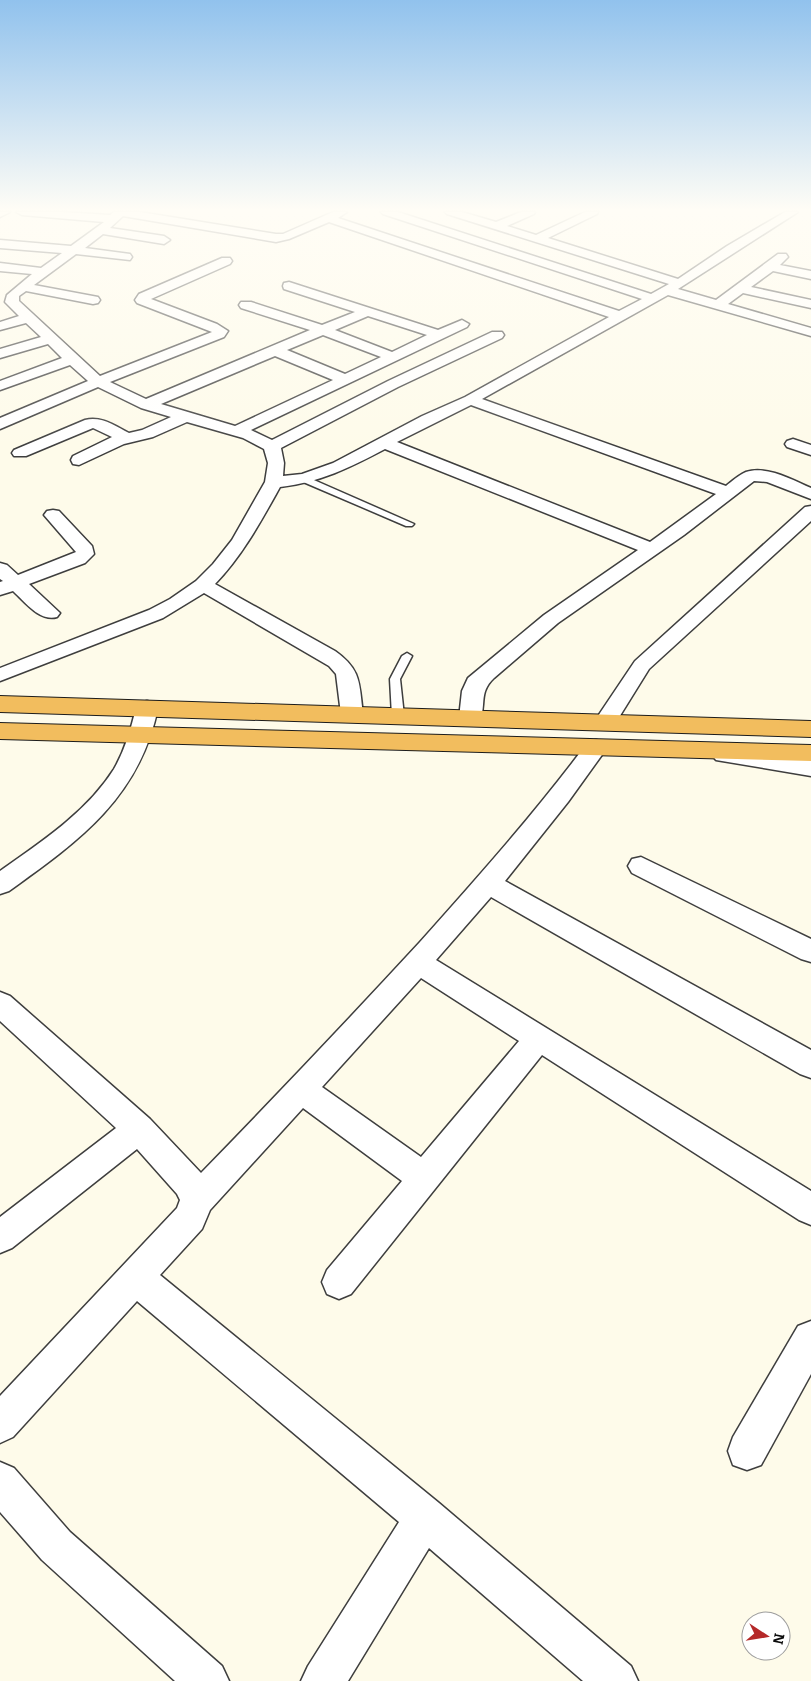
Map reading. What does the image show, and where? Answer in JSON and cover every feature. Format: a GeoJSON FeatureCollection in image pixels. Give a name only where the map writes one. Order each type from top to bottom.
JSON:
{"type":"FeatureCollection","features":[{"type":"Feature","properties":{"kind":"highway"},"geometry":{"type":"LineString","coordinates":[[0,704],[470,718],[601,735],[694,750],[811,754]]}},
{"type":"Feature","properties":{"kind":"highway"},"geometry":{"type":"LineString","coordinates":[[0,731],[141,735],[601,735],[811,729]]}},
{"type":"Feature","properties":{"kind":"street"},"geometry":{"type":"LineString","coordinates":[[0,424],[98,382],[219,334],[221,331],[142,300],[144,297],[159,290]]}},
{"type":"Feature","properties":{"kind":"street"},"geometry":{"type":"LineString","coordinates":[[304,290],[439,335]]}},
{"type":"Feature","properties":{"kind":"street"},"geometry":{"type":"LineString","coordinates":[[543,290],[620,316]]}},
{"type":"Feature","properties":{"kind":"street"},"geometry":{"type":"LineString","coordinates":[[628,290],[652,298]]}},
{"type":"Feature","properties":{"kind":"street"},"geometry":{"type":"LineString","coordinates":[[274,482],[304,479],[339,467],[428,419],[470,400],[665,290]]}},
{"type":"Feature","properties":{"kind":"street"},"geometry":{"type":"LineString","coordinates":[[684,290],[718,305],[810,330]]}},
{"type":"Feature","properties":{"kind":"street"},"geometry":{"type":"LineString","coordinates":[[718,305],[740,290]]}},
{"type":"Feature","properties":{"kind":"street"},"geometry":{"type":"LineString","coordinates":[[749,290],[811,304]]}},
{"type":"Feature","properties":{"kind":"street"},"geometry":{"type":"LineString","coordinates":[[0,675],[156,614],[177,603],[203,585],[220,568],[240,542],[274,482],[276,463],[272,446],[258,438],[237,431],[146,405],[98,382],[27,318],[12,302],[12,292],[93,300]]}},
{"type":"Feature","properties":{"kind":"street"},"geometry":{"type":"LineString","coordinates":[[246,305],[365,344],[392,357]]}},
{"type":"Feature","properties":{"kind":"street"},"geometry":{"type":"LineString","coordinates":[[146,405],[368,311]]}},
{"type":"Feature","properties":{"kind":"street"},"geometry":{"type":"LineString","coordinates":[[0,326],[27,318]]}},
{"type":"Feature","properties":{"kind":"street"},"geometry":{"type":"LineString","coordinates":[[237,431],[462,324]]}},
{"type":"Feature","properties":{"kind":"street"},"geometry":{"type":"LineString","coordinates":[[272,446],[377,392],[497,335]]}},
{"type":"Feature","properties":{"kind":"street"},"geometry":{"type":"LineString","coordinates":[[0,354],[50,339]]}},
{"type":"Feature","properties":{"kind":"street"},"geometry":{"type":"LineString","coordinates":[[274,350],[345,379]]}},
{"type":"Feature","properties":{"kind":"street"},"geometry":{"type":"LineString","coordinates":[[0,386],[72,359]]}},
{"type":"Feature","properties":{"kind":"street"},"geometry":{"type":"LineString","coordinates":[[470,400],[727,492]]}},
{"type":"Feature","properties":{"kind":"street"},"geometry":{"type":"LineString","coordinates":[[54,402],[94,423]]}},
{"type":"Feature","properties":{"kind":"street"},"geometry":{"type":"LineString","coordinates":[[79,460],[126,438],[143,435],[185,417]]}},
{"type":"Feature","properties":{"kind":"street"},"geometry":{"type":"LineString","coordinates":[[20,453],[87,424],[94,423],[100,424],[126,438]]}},
{"type":"Feature","properties":{"kind":"street"},"geometry":{"type":"LineString","coordinates":[[384,443],[652,550]]}},
{"type":"Feature","properties":{"kind":"street"},"geometry":{"type":"LineString","coordinates":[[793,444],[811,450]]}},
{"type":"Feature","properties":{"kind":"street"},"geometry":{"type":"LineString","coordinates":[[470,718],[473,691],[476,684],[486,673],[551,619],[652,550],[750,476],[770,478],[811,494]]}},
{"type":"Feature","properties":{"kind":"street"},"geometry":{"type":"LineString","coordinates":[[0,1424],[190,1218],[197,1200],[418,962],[487,883],[577,774],[601,735],[626,686],[642,665],[811,511]]}},
{"type":"Feature","properties":{"kind":"street"},"geometry":{"type":"LineString","coordinates":[[7,586],[78,560],[85,554],[85,550],[53,515]]}},
{"type":"Feature","properties":{"kind":"street"},"geometry":{"type":"LineString","coordinates":[[0,570],[7,586],[50,613]]}},
{"type":"Feature","properties":{"kind":"street"},"geometry":{"type":"LineString","coordinates":[[203,585],[339,663],[346,674],[352,714]]}},
{"type":"Feature","properties":{"kind":"street"},"geometry":{"type":"LineString","coordinates":[[0,884],[86,817],[102,800],[121,776],[141,735],[147,708]]}},
{"type":"Feature","properties":{"kind":"street"},"geometry":{"type":"LineString","coordinates":[[694,750],[811,768]]}},
{"type":"Feature","properties":{"kind":"street"},"geometry":{"type":"LineString","coordinates":[[641,866],[811,951]]}},
{"type":"Feature","properties":{"kind":"street"},"geometry":{"type":"LineString","coordinates":[[487,883],[811,1065]]}},
{"type":"Feature","properties":{"kind":"street"},"geometry":{"type":"LineString","coordinates":[[418,962],[811,1209]]}},
{"type":"Feature","properties":{"kind":"street"},"geometry":{"type":"LineString","coordinates":[[0,1004],[139,1129],[188,1183],[197,1200]]}},
{"type":"Feature","properties":{"kind":"street"},"geometry":{"type":"LineString","coordinates":[[339,1282],[539,1038]]}},
{"type":"Feature","properties":{"kind":"street"},"geometry":{"type":"LineString","coordinates":[[301,1089],[424,1178]]}},
{"type":"Feature","properties":{"kind":"street"},"geometry":{"type":"LineString","coordinates":[[0,1236],[139,1129]]}},
{"type":"Feature","properties":{"kind":"street"},"geometry":{"type":"LineString","coordinates":[[135,1277],[228,1352],[425,1517],[616,1681]]}},
{"type":"Feature","properties":{"kind":"street"},"geometry":{"type":"LineString","coordinates":[[747,1451],[811,1339]]}},
{"type":"Feature","properties":{"kind":"street"},"geometry":{"type":"LineString","coordinates":[[0,1482],[56,1546],[207,1681]]}},
{"type":"Feature","properties":{"kind":"street"},"geometry":{"type":"LineString","coordinates":[[323,1681],[425,1517]]}},
{"type":"Feature","properties":{"kind":"lane"},"geometry":{"type":"LineString","coordinates":[[304,479],[409,524]]}},
{"type":"Feature","properties":{"kind":"lane"},"geometry":{"type":"LineString","coordinates":[[398,716],[395,679],[407,656]]}}]}
